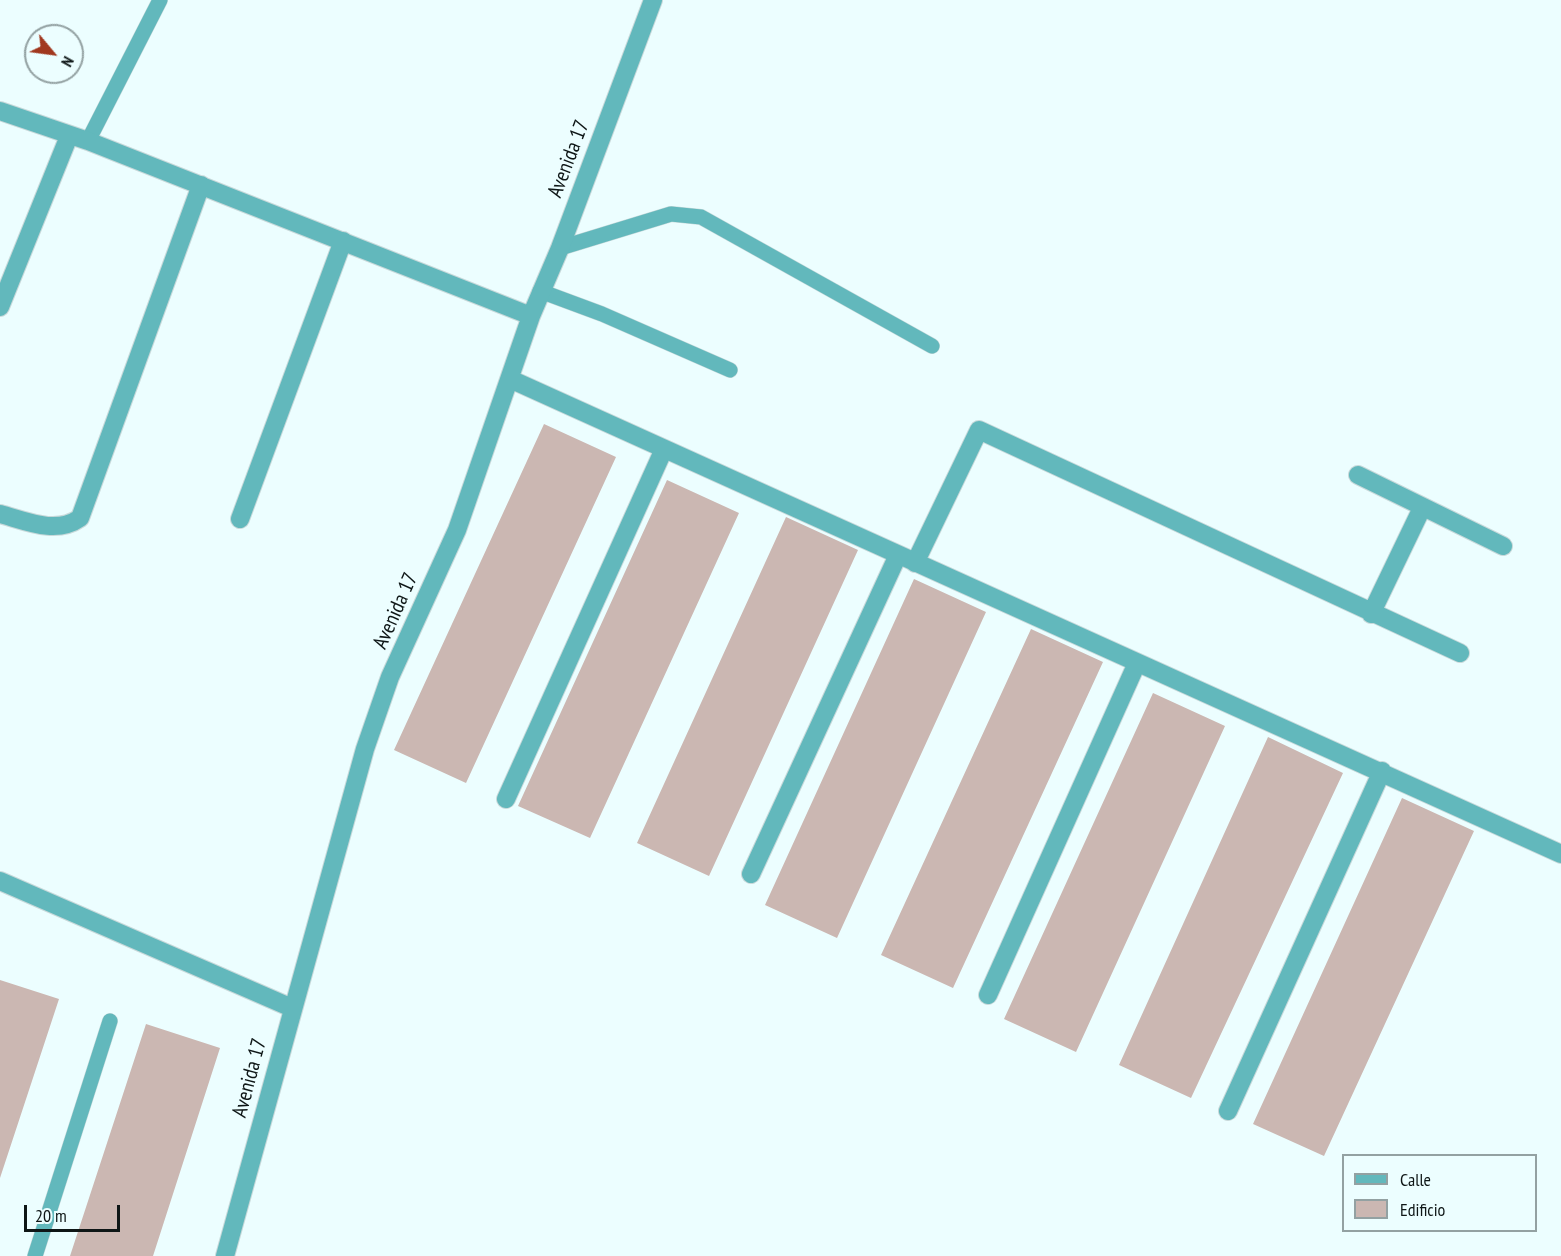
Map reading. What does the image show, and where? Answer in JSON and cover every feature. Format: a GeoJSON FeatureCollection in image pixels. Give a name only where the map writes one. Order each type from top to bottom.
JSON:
{"type":"FeatureCollection","features":[{"type":"Feature","properties":{"kind":"street","name":"Avenida 17"},"geometry":{"type":"LineString","coordinates":[[225,1256],[365,749],[390,677],[457,530],[540,291],[560,248],[653,0]]}},
{"type":"Feature","properties":{"kind":"street"},"geometry":{"type":"LineString","coordinates":[[0,111],[88,141],[531,316]]}},
{"type":"Feature","properties":{"kind":"street"},"geometry":{"type":"LineString","coordinates":[[0,307],[69,136]]}},
{"type":"Feature","properties":{"kind":"street"},"geometry":{"type":"LineString","coordinates":[[0,514],[42,526],[68,526],[80,518],[201,185]]}},
{"type":"Feature","properties":{"kind":"street"},"geometry":{"type":"LineString","coordinates":[[240,519],[343,241]]}},
{"type":"Feature","properties":{"kind":"street"},"geometry":{"type":"LineString","coordinates":[[510,379],[1137,663],[1382,771],[1561,854]]}},
{"type":"Feature","properties":{"kind":"street"},"geometry":{"type":"LineString","coordinates":[[915,563],[979,430],[1371,614],[1460,653]]}},
{"type":"Feature","properties":{"kind":"street"},"geometry":{"type":"LineString","coordinates":[[506,799],[664,449]]}},
{"type":"Feature","properties":{"kind":"street"},"geometry":{"type":"LineString","coordinates":[[1358,475],[1503,546]]}},
{"type":"Feature","properties":{"kind":"street"},"geometry":{"type":"LineString","coordinates":[[1371,614],[1422,508]]}},
{"type":"Feature","properties":{"kind":"street"},"geometry":{"type":"LineString","coordinates":[[751,874],[898,555]]}},
{"type":"Feature","properties":{"kind":"street"},"geometry":{"type":"LineString","coordinates":[[988,995],[1137,663]]}},
{"type":"Feature","properties":{"kind":"street"},"geometry":{"type":"LineString","coordinates":[[1228,1111],[1382,771]]}},
{"type":"Feature","properties":{"kind":"street"},"geometry":{"type":"LineString","coordinates":[[0,881],[292,1008]]}},
{"type":"Feature","properties":{"kind":"lane"},"geometry":{"type":"LineString","coordinates":[[88,141],[160,0]]}},
{"type":"Feature","properties":{"kind":"lane"},"geometry":{"type":"LineString","coordinates":[[560,248],[671,214],[701,217],[932,346]]}},
{"type":"Feature","properties":{"kind":"lane"},"geometry":{"type":"LineString","coordinates":[[540,291],[602,314],[730,370]]}},
{"type":"Feature","properties":{"kind":"lane"},"geometry":{"type":"LineString","coordinates":[[35,1256],[110,1021]]}},
{"type":"Feature","properties":{"kind":"building"},"geometry":{"type":"Polygon","coordinates":[[[544,424],[616,457],[466,783],[394,750],[544,424]]]}},
{"type":"Feature","properties":{"kind":"building"},"geometry":{"type":"Polygon","coordinates":[[[667,480],[739,513],[590,838],[518,806],[667,480]]]}},
{"type":"Feature","properties":{"kind":"building"},"geometry":{"type":"Polygon","coordinates":[[[786,517],[858,550],[709,876],[637,843],[786,517]]]}},
{"type":"Feature","properties":{"kind":"building"},"geometry":{"type":"Polygon","coordinates":[[[914,579],[986,612],[837,938],[765,905],[914,579]]]}},
{"type":"Feature","properties":{"kind":"building"},"geometry":{"type":"Polygon","coordinates":[[[1031,629],[1103,662],[953,988],[881,955],[1031,629]]]}},
{"type":"Feature","properties":{"kind":"building"},"geometry":{"type":"Polygon","coordinates":[[[1153,693],[1225,726],[1076,1052],[1004,1019],[1153,693]]]}},
{"type":"Feature","properties":{"kind":"building"},"geometry":{"type":"Polygon","coordinates":[[[1268,737],[1343,773],[1191,1098],[1119,1065],[1268,737]]]}},
{"type":"Feature","properties":{"kind":"building"},"geometry":{"type":"Polygon","coordinates":[[[1402,798],[1474,831],[1324,1156],[1253,1124],[1402,798]]]}},
{"type":"Feature","properties":{"kind":"building"},"geometry":{"type":"Polygon","coordinates":[[[0,980],[59,999],[0,1178],[0,980]]]}},
{"type":"Feature","properties":{"kind":"building"},"geometry":{"type":"Polygon","coordinates":[[[146,1024],[220,1048],[153,1256],[70,1256],[146,1024]]]}}]}
